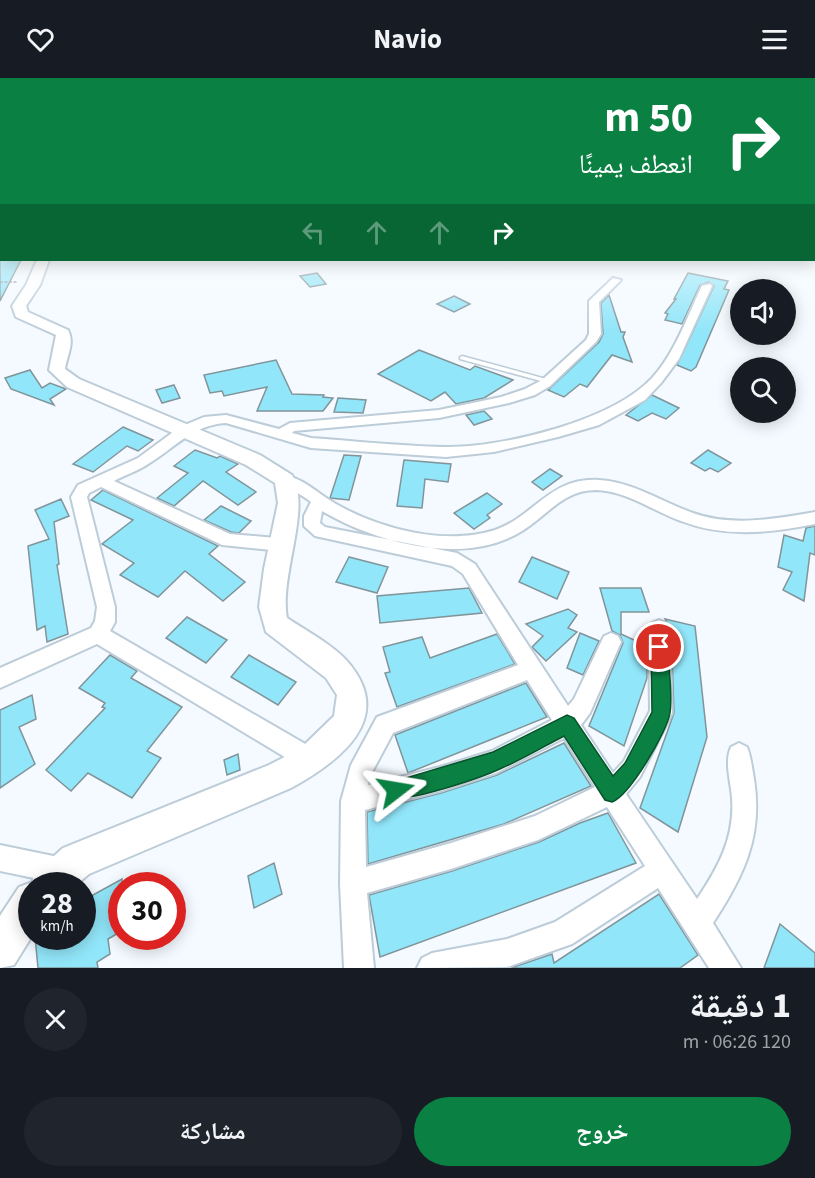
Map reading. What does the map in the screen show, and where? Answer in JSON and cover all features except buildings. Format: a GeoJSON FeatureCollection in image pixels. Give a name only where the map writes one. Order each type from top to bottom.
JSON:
{"type":"FeatureCollection","features":[{"type":"Feature","properties":{"kind":"street"},"geometry":{"type":"LineString","coordinates":[[44,261],[33,285],[19,306],[21,314],[63,333],[65,345],[57,370],[73,383],[253,460],[285,480],[302,486],[319,501],[347,518],[419,537],[453,542],[500,535],[521,523],[559,492],[587,484],[627,490],[697,521],[730,527],[758,528],[815,519]]}},
{"type":"Feature","properties":{"kind":"street"},"geometry":{"type":"LineString","coordinates":[[280,436],[290,427],[439,414],[530,392],[548,381],[570,362],[595,334],[594,301],[616,280]]}},
{"type":"Feature","properties":{"kind":"street"},"geometry":{"type":"LineString","coordinates":[[0,678],[98,634],[105,622],[106,607],[79,497],[83,489],[143,461],[185,430],[209,420],[226,419],[311,443],[446,452],[494,447],[553,434],[594,422],[640,397],[673,359],[707,286]]}},
{"type":"Feature","properties":{"kind":"street"},"geometry":{"type":"LineString","coordinates":[[99,480],[228,540],[281,544]]}},
{"type":"Feature","properties":{"kind":"street"},"geometry":{"type":"LineString","coordinates":[[63,872],[76,861],[280,777],[311,760],[348,724],[352,692],[336,669],[275,624],[272,607],[289,503],[285,480]]}},
{"type":"Feature","properties":{"kind":"street"},"geometry":{"type":"LineString","coordinates":[[319,501],[312,516],[312,525],[321,532],[458,560],[469,569],[726,968]]}},
{"type":"Feature","properties":{"kind":"street"},"geometry":{"type":"LineString","coordinates":[[353,884],[450,856],[538,827],[612,792],[632,770],[661,713],[659,629]]}},
{"type":"Feature","properties":{"kind":"street"},"geometry":{"type":"LineString","coordinates":[[98,634],[311,760]]}},
{"type":"Feature","properties":{"kind":"street"},"geometry":{"type":"LineString","coordinates":[[353,801],[440,779],[496,761],[567,724],[582,706],[610,642]]}},
{"type":"Feature","properties":{"kind":"street"},"geometry":{"type":"LineString","coordinates":[[359,968],[353,884],[353,801],[359,773],[386,725],[532,669]]}},
{"type":"Feature","properties":{"kind":"street"},"geometry":{"type":"LineString","coordinates":[[697,923],[722,887],[739,846],[745,815],[739,755]]}},
{"type":"Feature","properties":{"kind":"street"},"geometry":{"type":"LineString","coordinates":[[0,858],[39,872]]}},
{"type":"Feature","properties":{"kind":"street"},"geometry":{"type":"LineString","coordinates":[[432,968],[507,953],[562,934],[662,870]]}},
{"type":"Feature","properties":{"kind":"street"},"geometry":{"type":"LineString","coordinates":[[0,951],[18,922]]}},
{"type":"Feature","properties":{"kind":"lane"},"geometry":{"type":"LineString","coordinates":[[462,358],[548,381]]}},
{"type":"Feature","properties":{"kind":"route"},"geometry":{"type":"LineString","coordinates":[[396,790],[496,761],[567,724],[612,792],[632,770],[661,713],[659,647]]}}]}
